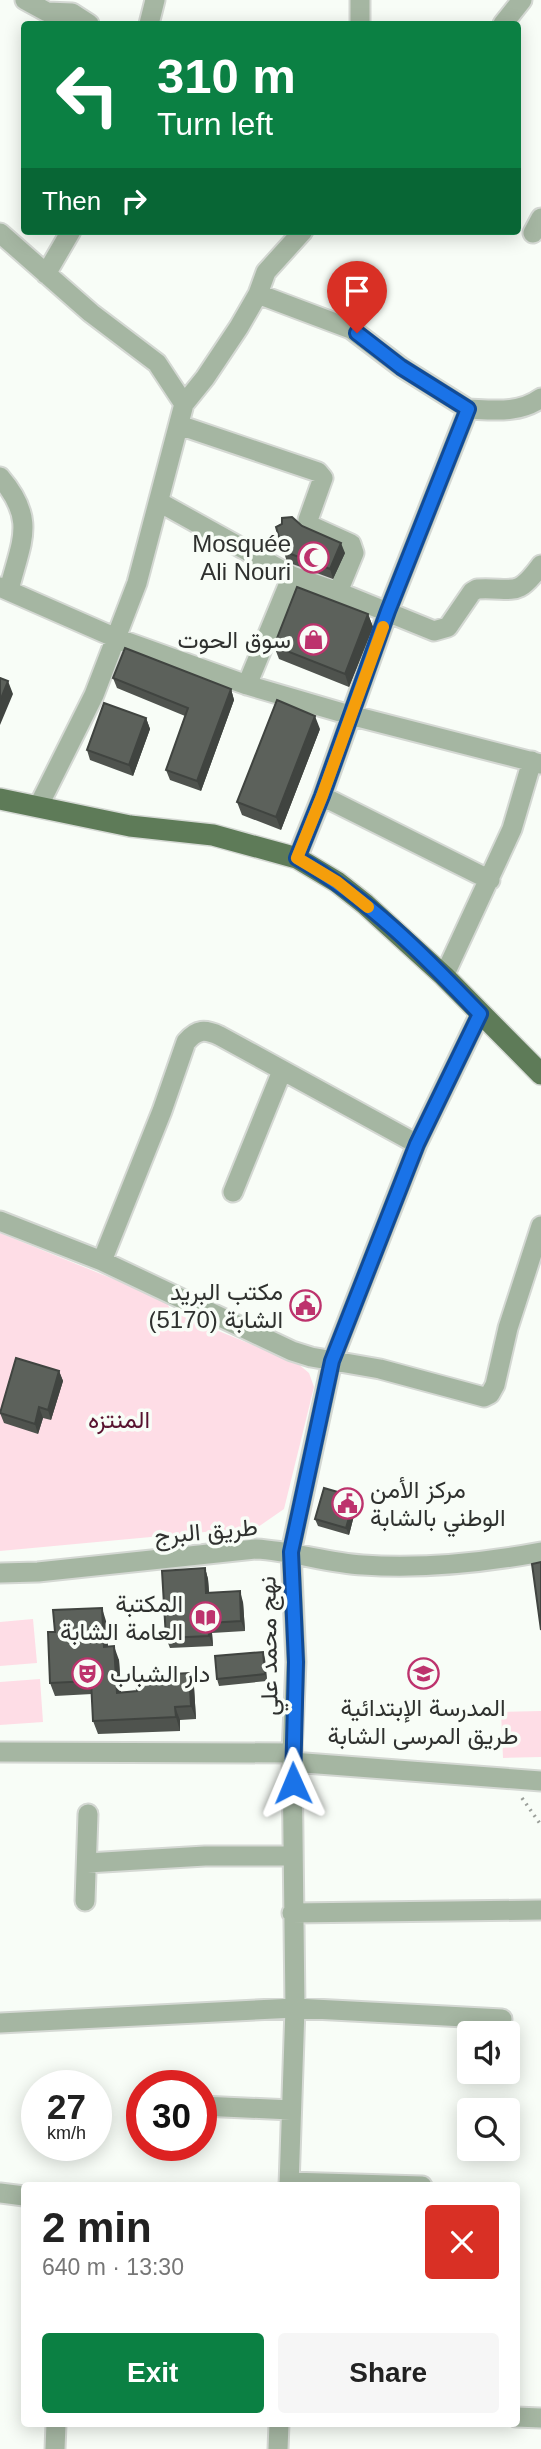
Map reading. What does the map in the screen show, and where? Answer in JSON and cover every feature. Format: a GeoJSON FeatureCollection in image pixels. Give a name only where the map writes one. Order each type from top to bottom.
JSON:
{"type":"FeatureCollection","features":[{"type":"Feature","properties":{"kind":"main road"},"geometry":{"type":"LineString","coordinates":[[0,799],[130,826],[213,835],[297,858],[365,904],[444,976],[541,1074]]}},
{"type":"Feature","properties":{"kind":"street"},"geometry":{"type":"LineString","coordinates":[[24,0],[47,12],[72,13],[84,21]]}},
{"type":"Feature","properties":{"kind":"street"},"geometry":{"type":"LineString","coordinates":[[150,21],[155,0]]}},
{"type":"Feature","properties":{"kind":"street"},"geometry":{"type":"LineString","coordinates":[[360,0],[360,21]]}},
{"type":"Feature","properties":{"kind":"street"},"geometry":{"type":"LineString","coordinates":[[505,21],[522,0]]}},
{"type":"Feature","properties":{"kind":"street"},"geometry":{"type":"LineString","coordinates":[[0,233],[91,313],[157,363],[184,404]]}},
{"type":"Feature","properties":{"kind":"street"},"geometry":{"type":"LineString","coordinates":[[46,274],[69,235]]}},
{"type":"Feature","properties":{"kind":"street"},"geometry":{"type":"LineString","coordinates":[[38,807],[94,695],[137,583],[184,404],[216,362],[258,294],[266,272],[299,235]]}},
{"type":"Feature","properties":{"kind":"street"},"geometry":{"type":"LineString","coordinates":[[258,294],[351,330],[401,367],[468,409],[517,409],[532,405],[541,398]]}},
{"type":"Feature","properties":{"kind":"street"},"geometry":{"type":"LineString","coordinates":[[297,858],[388,611],[468,409]]}},
{"type":"Feature","properties":{"kind":"street"},"geometry":{"type":"LineString","coordinates":[[179,425],[318,472],[323,478],[308,520],[309,525],[351,544],[354,553],[338,592]]}},
{"type":"Feature","properties":{"kind":"street"},"geometry":{"type":"LineString","coordinates":[[0,477],[19,502],[24,517],[23,533],[4,588],[116,638],[247,685],[350,715],[537,762],[512,829],[444,976]]}},
{"type":"Feature","properties":{"kind":"street"},"geometry":{"type":"LineString","coordinates":[[159,502],[292,576],[388,611],[425,629],[442,630],[453,621],[472,592],[519,589],[525,586],[541,565]]}},
{"type":"Feature","properties":{"kind":"street"},"geometry":{"type":"LineString","coordinates":[[247,685],[292,576]]}},
{"type":"Feature","properties":{"kind":"street"},"geometry":{"type":"LineString","coordinates":[[322,796],[489,880]]}},
{"type":"Feature","properties":{"kind":"street","name":"نهج محمد علي"},"geometry":{"type":"LineString","coordinates":[[289,2182],[295,2008],[292,1758],[296,1662],[291,1552],[332,1361],[417,1144],[480,1014]]}},
{"type":"Feature","properties":{"kind":"street"},"geometry":{"type":"LineString","coordinates":[[102,1261],[162,1111],[186,1042],[193,1033],[201,1030],[210,1031],[417,1144]]}},
{"type":"Feature","properties":{"kind":"street"},"geometry":{"type":"LineString","coordinates":[[233,1192],[282,1071]]}},
{"type":"Feature","properties":{"kind":"street"},"geometry":{"type":"LineString","coordinates":[[0,1221],[102,1261],[261,1338],[311,1357],[380,1369],[477,1397],[490,1394],[498,1375],[508,1328],[541,1226]]}},
{"type":"Feature","properties":{"kind":"street","name":"طريق البرج"},"geometry":{"type":"LineString","coordinates":[[0,1573],[71,1569],[237,1550],[291,1552],[351,1564],[385,1566],[471,1563],[541,1552]]}},
{"type":"Feature","properties":{"kind":"street"},"geometry":{"type":"LineString","coordinates":[[0,1752],[292,1758],[541,1781]]}},
{"type":"Feature","properties":{"kind":"street"},"geometry":{"type":"LineString","coordinates":[[85,1901],[88,1814]]}},
{"type":"Feature","properties":{"kind":"street"},"geometry":{"type":"LineString","coordinates":[[87,1863],[205,1856],[292,1856]]}},
{"type":"Feature","properties":{"kind":"street"},"geometry":{"type":"LineString","coordinates":[[292,1913],[541,1910]]}},
{"type":"Feature","properties":{"kind":"street"},"geometry":{"type":"LineString","coordinates":[[0,2023],[295,2008],[502,2019]]}},
{"type":"Feature","properties":{"kind":"street"},"geometry":{"type":"LineString","coordinates":[[217,2107],[290,2110]]}},
{"type":"Feature","properties":{"kind":"street"},"geometry":{"type":"LineString","coordinates":[[0,2193],[21,2196]]}},
{"type":"Feature","properties":{"kind":"street"},"geometry":{"type":"LineString","coordinates":[[520,2417],[541,2418]]}},
{"type":"Feature","properties":{"kind":"street"},"geometry":{"type":"LineString","coordinates":[[55,2449],[57,2427]]}},
{"type":"Feature","properties":{"kind":"street"},"geometry":{"type":"LineString","coordinates":[[278,2449],[279,2427]]}},
{"type":"Feature","properties":{"kind":"path"},"geometry":{"type":"LineString","coordinates":[[508,1779],[541,1825]]}},
{"type":"Feature","properties":{"kind":"green space","name":"المنتزه"},"geometry":{"type":"Polygon","coordinates":[[[0,1233],[165,1300],[172,1312],[297,1363],[309,1373],[314,1387],[284,1509],[258,1527],[0,1551],[0,1233]]]}},
{"type":"Feature","properties":{"kind":"green space"},"geometry":{"type":"Polygon","coordinates":[[[33,1619],[37,1663],[0,1666],[0,1622],[33,1619]]]}},
{"type":"Feature","properties":{"kind":"green space"},"geometry":{"type":"Polygon","coordinates":[[[40,1679],[43,1722],[0,1725],[0,1682],[40,1679]]]}},
{"type":"Feature","properties":{"kind":"green space"},"geometry":{"type":"Polygon","coordinates":[[[541,1711],[541,1757],[503,1758],[501,1712],[541,1711]]]}},
{"type":"Feature","properties":{"kind":"building","name":"Mosquée Ali Nouri"},"geometry":{"type":"Polygon","coordinates":[[[292,517],[302,526],[341,543],[330,569],[283,551],[276,527],[282,524],[282,518],[292,517]]]}},
{"type":"Feature","properties":{"kind":"building"},"geometry":{"type":"Polygon","coordinates":[[[297,587],[368,614],[345,674],[274,646],[297,587]]]}},
{"type":"Feature","properties":{"kind":"building"},"geometry":{"type":"Polygon","coordinates":[[[125,648],[231,689],[197,781],[166,770],[188,708],[113,678],[125,648]]]}},
{"type":"Feature","properties":{"kind":"building"},"geometry":{"type":"Polygon","coordinates":[[[0,678],[8,681],[0,701],[0,678]]]}},
{"type":"Feature","properties":{"kind":"building"},"geometry":{"type":"Polygon","coordinates":[[[277,700],[315,716],[276,817],[237,802],[277,700]]]}},
{"type":"Feature","properties":{"kind":"building"},"geometry":{"type":"Polygon","coordinates":[[[104,703],[146,718],[129,765],[87,750],[104,703]]]}},
{"type":"Feature","properties":{"kind":"building"},"geometry":{"type":"Polygon","coordinates":[[[16,1358],[59,1371],[48,1410],[39,1407],[35,1424],[0,1413],[16,1358]]]}},
{"type":"Feature","properties":{"kind":"building"},"geometry":{"type":"Polygon","coordinates":[[[324,1488],[355,1497],[346,1528],[315,1519],[324,1488]]]}},
{"type":"Feature","properties":{"kind":"building"},"geometry":{"type":"Polygon","coordinates":[[[541,1562],[541,1630],[532,1564],[541,1562]]]}},
{"type":"Feature","properties":{"kind":"building","name":"المكتبة العامة الشابة"},"geometry":{"type":"Polygon","coordinates":[[[205,1568],[206,1593],[240,1591],[241,1621],[208,1623],[209,1636],[166,1638],[162,1571],[205,1568]]]}},
{"type":"Feature","properties":{"kind":"building","name":"دار الشباب"},"geometry":{"type":"Polygon","coordinates":[[[102,1608],[104,1647],[114,1646],[117,1693],[137,1691],[136,1676],[189,1673],[191,1706],[175,1707],[176,1717],[93,1721],[91,1681],[50,1683],[48,1632],[55,1632],[53,1610],[102,1608]]]}},
{"type":"Feature","properties":{"kind":"building"},"geometry":{"type":"Polygon","coordinates":[[[263,1652],[265,1674],[217,1679],[215,1656],[263,1652]]]}},
{"type":"Feature","properties":{"kind":"slow traffic"},"geometry":{"type":"LineString","coordinates":[[368,907],[337,882],[297,858],[383,627]]}},
{"type":"Feature","properties":{"kind":"place","name":"Mosquée Ali Nouri"},"geometry":{"type":"Point","coordinates":[314,557]}},
{"type":"Feature","properties":{"kind":"place","name":"سوق الحوت"},"geometry":{"type":"Point","coordinates":[314,639]}},
{"type":"Feature","properties":{"kind":"place","name":"مكتب البريد الشابة (5170)"},"geometry":{"type":"Point","coordinates":[306,1305]}},
{"type":"Feature","properties":{"kind":"place","name":"مركز الأمن الوطني بالشابة"},"geometry":{"type":"Point","coordinates":[347,1503]}},
{"type":"Feature","properties":{"kind":"place","name":"المكتبة العامة الشابة"},"geometry":{"type":"Point","coordinates":[206,1617]}},
{"type":"Feature","properties":{"kind":"place","name":"دار الشباب"},"geometry":{"type":"Point","coordinates":[87,1673]}},
{"type":"Feature","properties":{"kind":"place","name":"المدرسة الإبتدائية طريق المرسى الشابة"},"geometry":{"type":"Point","coordinates":[423,1673]}},
{"type":"Feature","properties":{"kind":"route"},"geometry":{"type":"LineString","coordinates":[[293,1783],[296,1662],[291,1552],[332,1361],[417,1144],[480,1014],[444,976],[365,904],[337,882],[297,858],[388,611],[468,409],[401,367],[357,333]]}}]}
